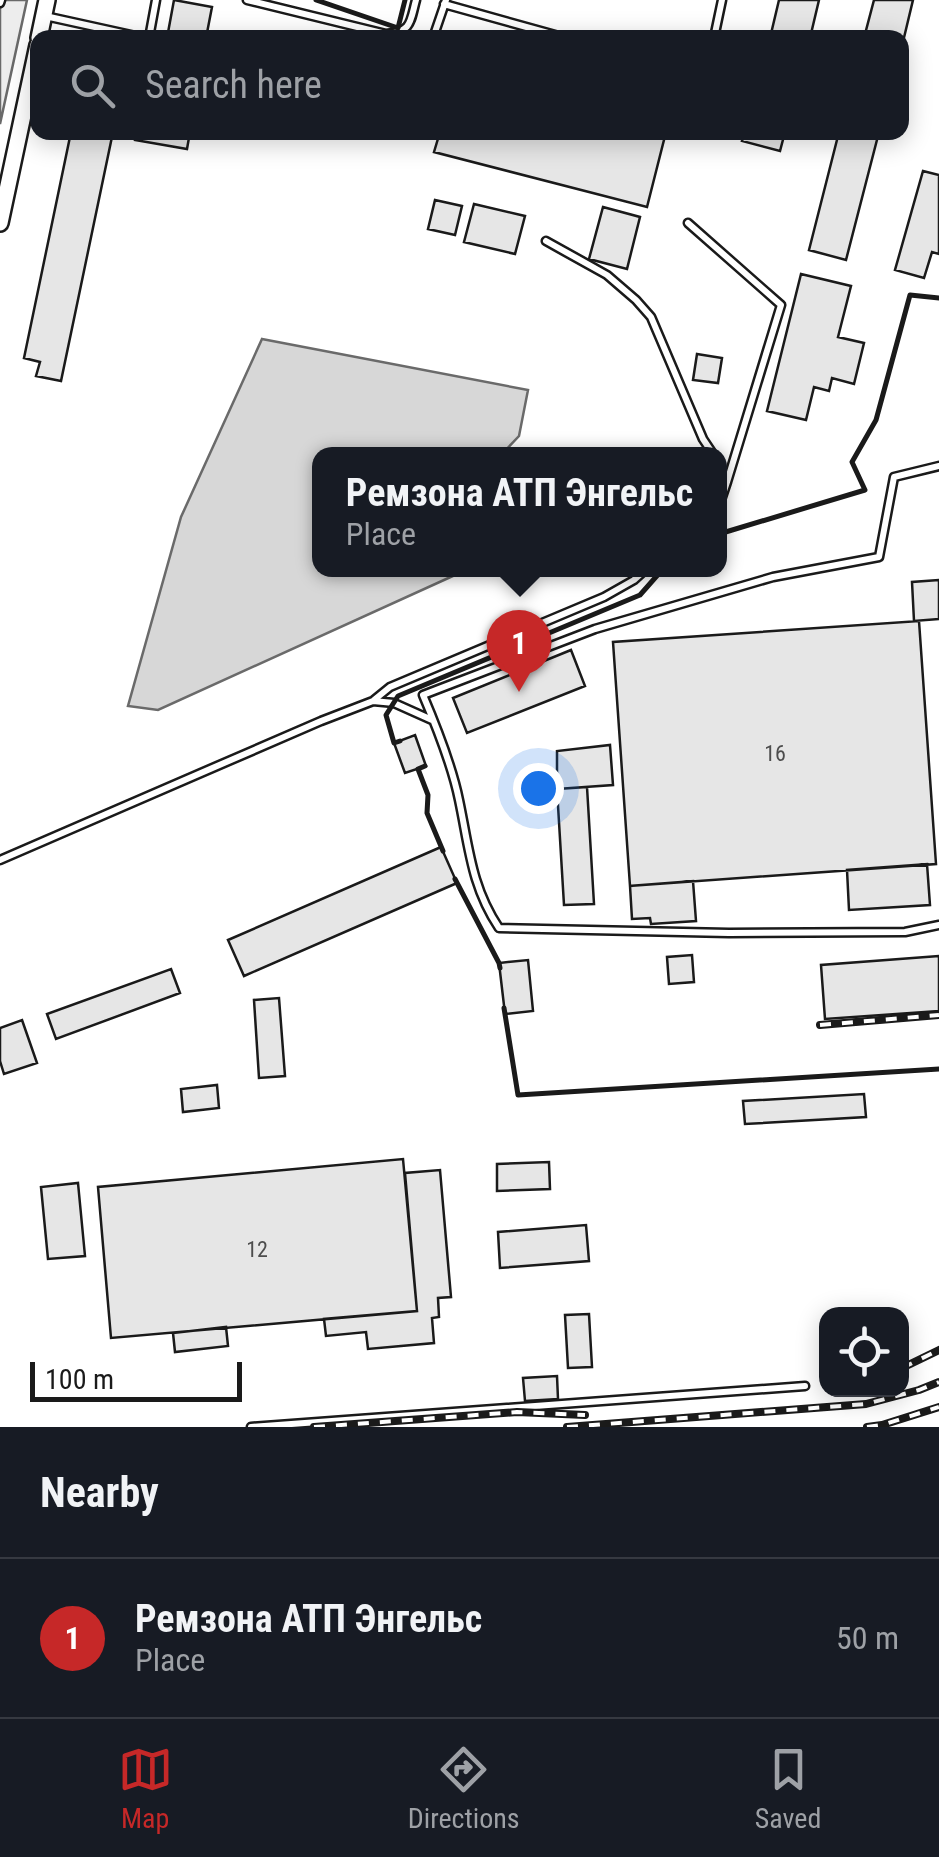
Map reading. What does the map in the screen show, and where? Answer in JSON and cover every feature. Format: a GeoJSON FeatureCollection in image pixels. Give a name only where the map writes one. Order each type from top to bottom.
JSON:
{"type":"FeatureCollection","features":[{"type":"Feature","properties":{"kind":"street"},"geometry":{"type":"LineString","coordinates":[[0,223],[30,79]]}},
{"type":"Feature","properties":{"kind":"lane"},"geometry":{"type":"LineString","coordinates":[[149,30],[156,0]]}},
{"type":"Feature","properties":{"kind":"lane"},"geometry":{"type":"LineString","coordinates":[[248,0],[370,30]]}},
{"type":"Feature","properties":{"kind":"lane"},"geometry":{"type":"LineString","coordinates":[[405,30],[416,0]]}},
{"type":"Feature","properties":{"kind":"lane"},"geometry":{"type":"LineString","coordinates":[[716,30],[722,0]]}},
{"type":"Feature","properties":{"kind":"lane"},"geometry":{"type":"LineString","coordinates":[[436,30],[445,2],[539,30]]}},
{"type":"Feature","properties":{"kind":"lane"},"geometry":{"type":"LineString","coordinates":[[45,8],[120,30]]}},
{"type":"Feature","properties":{"kind":"lane"},"geometry":{"type":"LineString","coordinates":[[688,223],[781,305],[727,479]]}},
{"type":"Feature","properties":{"kind":"lane"},"geometry":{"type":"LineString","coordinates":[[546,241],[607,275],[651,317],[708,447]]}},
{"type":"Feature","properties":{"kind":"lane"},"geometry":{"type":"LineString","coordinates":[[939,466],[894,477],[879,557],[774,577],[595,628],[423,695],[458,797],[468,860],[484,907],[498,928],[905,932],[939,925]]}},
{"type":"Feature","properties":{"kind":"lane"},"geometry":{"type":"LineString","coordinates":[[0,860],[372,701],[390,687],[604,597],[637,577]]}},
{"type":"Feature","properties":{"kind":"lane"},"geometry":{"type":"LineString","coordinates":[[372,701],[394,703],[433,720]]}},
{"type":"Feature","properties":{"kind":"lane"},"geometry":{"type":"LineString","coordinates":[[251,1427],[806,1386]]}},
{"type":"Feature","properties":{"kind":"shaded area"},"geometry":{"type":"Polygon","coordinates":[[[0,0],[27,0],[0,124],[0,0]]]}},
{"type":"Feature","properties":{"kind":"shaded area"},"geometry":{"type":"Polygon","coordinates":[[[262,339],[528,390],[519,436],[509,447],[312,447],[312,577],[451,577],[158,710],[128,706],[181,517],[262,339]]]}},
{"type":"Feature","properties":{"kind":"building"},"geometry":{"type":"Polygon","coordinates":[[[174,0],[212,7],[208,30],[168,30],[174,0]]]}},
{"type":"Feature","properties":{"kind":"building"},"geometry":{"type":"Polygon","coordinates":[[[779,0],[819,0],[812,30],[772,30],[779,0]]]}},
{"type":"Feature","properties":{"kind":"building"},"geometry":{"type":"Polygon","coordinates":[[[874,0],[913,0],[906,30],[866,30],[874,0]]]}},
{"type":"Feature","properties":{"kind":"building"},"geometry":{"type":"Polygon","coordinates":[[[69,140],[111,140],[61,381],[36,376],[40,362],[24,358],[69,140]]]}},
{"type":"Feature","properties":{"kind":"building"},"geometry":{"type":"Polygon","coordinates":[[[135,140],[189,140],[187,149],[135,140]]]}},
{"type":"Feature","properties":{"kind":"building"},"geometry":{"type":"Polygon","coordinates":[[[438,140],[664,140],[647,207],[434,152],[438,140]]]}},
{"type":"Feature","properties":{"kind":"building"},"geometry":{"type":"Polygon","coordinates":[[[742,140],[783,140],[780,151],[742,140]]]}},
{"type":"Feature","properties":{"kind":"building"},"geometry":{"type":"Polygon","coordinates":[[[837,140],[877,140],[846,260],[809,250],[837,140]]]}},
{"type":"Feature","properties":{"kind":"building"},"geometry":{"type":"Polygon","coordinates":[[[923,171],[939,175],[939,254],[932,252],[924,278],[895,270],[923,171]]]}},
{"type":"Feature","properties":{"kind":"building"},"geometry":{"type":"Polygon","coordinates":[[[435,200],[462,206],[455,235],[428,229],[435,200]]]}},
{"type":"Feature","properties":{"kind":"building"},"geometry":{"type":"Polygon","coordinates":[[[474,204],[525,216],[515,254],[464,242],[474,204]]]}},
{"type":"Feature","properties":{"kind":"building"},"geometry":{"type":"Polygon","coordinates":[[[603,207],[640,217],[627,269],[589,259],[603,207]]]}},
{"type":"Feature","properties":{"kind":"building"},"geometry":{"type":"Polygon","coordinates":[[[801,274],[851,286],[838,337],[864,343],[854,384],[832,378],[829,391],[814,387],[806,420],[767,411],[801,274]]]}},
{"type":"Feature","properties":{"kind":"building"},"geometry":{"type":"Polygon","coordinates":[[[697,354],[722,358],[718,383],[693,380],[697,354]]]}},
{"type":"Feature","properties":{"kind":"building"},"geometry":{"type":"Polygon","coordinates":[[[939,580],[939,619],[914,621],[912,582],[939,580]]]}},
{"type":"Feature","properties":{"kind":"building"},"geometry":{"type":"Polygon","coordinates":[[[919,621],[936,864],[630,886],[613,642],[919,621]]]}},
{"type":"Feature","properties":{"kind":"building"},"geometry":{"type":"Polygon","coordinates":[[[571,650],[585,686],[467,733],[453,698],[571,650]]]}},
{"type":"Feature","properties":{"kind":"building"},"geometry":{"type":"Polygon","coordinates":[[[415,735],[426,766],[405,773],[394,743],[415,735]]]}},
{"type":"Feature","properties":{"kind":"building"},"geometry":{"type":"Polygon","coordinates":[[[610,745],[613,785],[557,789],[557,751],[610,745]]]}},
{"type":"Feature","properties":{"kind":"building"},"geometry":{"type":"Polygon","coordinates":[[[587,787],[594,904],[564,905],[557,789],[587,787]]]}},
{"type":"Feature","properties":{"kind":"building"},"geometry":{"type":"Polygon","coordinates":[[[441,847],[457,883],[244,976],[228,940],[441,847]]]}},
{"type":"Feature","properties":{"kind":"building"},"geometry":{"type":"Polygon","coordinates":[[[927,864],[930,905],[849,910],[847,870],[927,864]]]}},
{"type":"Feature","properties":{"kind":"building"},"geometry":{"type":"Polygon","coordinates":[[[693,881],[696,921],[651,924],[650,918],[632,919],[630,886],[693,881]]]}},
{"type":"Feature","properties":{"kind":"building"},"geometry":{"type":"Polygon","coordinates":[[[692,955],[694,982],[669,984],[667,957],[692,955]]]}},
{"type":"Feature","properties":{"kind":"building"},"geometry":{"type":"Polygon","coordinates":[[[939,956],[939,1011],[825,1019],[821,965],[939,956]]]}},
{"type":"Feature","properties":{"kind":"building"},"geometry":{"type":"Polygon","coordinates":[[[528,960],[533,1011],[505,1014],[499,963],[528,960]]]}},
{"type":"Feature","properties":{"kind":"building"},"geometry":{"type":"Polygon","coordinates":[[[171,969],[180,993],[56,1039],[47,1014],[171,969]]]}},
{"type":"Feature","properties":{"kind":"building"},"geometry":{"type":"Polygon","coordinates":[[[279,998],[285,1076],[259,1078],[254,1000],[279,998]]]}},
{"type":"Feature","properties":{"kind":"building"},"geometry":{"type":"Polygon","coordinates":[[[22,1020],[37,1063],[4,1074],[0,1028],[22,1020]]]}},
{"type":"Feature","properties":{"kind":"building"},"geometry":{"type":"Polygon","coordinates":[[[217,1085],[219,1108],[183,1112],[181,1089],[217,1085]]]}},
{"type":"Feature","properties":{"kind":"building"},"geometry":{"type":"Polygon","coordinates":[[[864,1094],[866,1117],[745,1124],[743,1101],[864,1094]]]}},
{"type":"Feature","properties":{"kind":"building"},"geometry":{"type":"Polygon","coordinates":[[[403,1159],[417,1311],[111,1338],[98,1187],[403,1159]]]}},
{"type":"Feature","properties":{"kind":"building"},"geometry":{"type":"Polygon","coordinates":[[[549,1162],[550,1189],[497,1191],[497,1164],[549,1162]]]}},
{"type":"Feature","properties":{"kind":"building"},"geometry":{"type":"Polygon","coordinates":[[[440,1170],[451,1297],[438,1298],[439,1317],[432,1318],[434,1343],[368,1349],[366,1332],[326,1336],[324,1319],[417,1311],[405,1173],[440,1170]]]}},
{"type":"Feature","properties":{"kind":"building"},"geometry":{"type":"Polygon","coordinates":[[[78,1183],[85,1256],[48,1259],[41,1187],[78,1183]]]}},
{"type":"Feature","properties":{"kind":"building"},"geometry":{"type":"Polygon","coordinates":[[[586,1225],[589,1261],[500,1268],[498,1232],[586,1225]]]}},
{"type":"Feature","properties":{"kind":"building"},"geometry":{"type":"Polygon","coordinates":[[[589,1314],[592,1367],[568,1368],[565,1315],[589,1314]]]}},
{"type":"Feature","properties":{"kind":"building"},"geometry":{"type":"Polygon","coordinates":[[[226,1327],[228,1346],[175,1352],[173,1333],[226,1327]]]}},
{"type":"Feature","properties":{"kind":"building"},"geometry":{"type":"Polygon","coordinates":[[[557,1376],[558,1399],[525,1401],[523,1378],[557,1376]]]}},
{"type":"Feature","properties":{"kind":"railway"},"geometry":{"type":"LineString","coordinates":[[820,1025],[939,1015]]}},
{"type":"Feature","properties":{"kind":"railway"},"geometry":{"type":"LineString","coordinates":[[909,1365],[939,1350]]}},
{"type":"Feature","properties":{"kind":"railway"},"geometry":{"type":"LineString","coordinates":[[567,1427],[866,1404],[939,1382]]}},
{"type":"Feature","properties":{"kind":"railway"},"geometry":{"type":"LineString","coordinates":[[867,1427],[939,1407]]}},
{"type":"Feature","properties":{"kind":"railway"},"geometry":{"type":"LineString","coordinates":[[314,1427],[517,1412],[585,1415]]}},
{"type":"Feature","properties":{"kind":"wall"},"geometry":{"type":"LineString","coordinates":[[316,0],[398,28],[405,0]]}},
{"type":"Feature","properties":{"kind":"wall"},"geometry":{"type":"LineString","coordinates":[[727,532],[865,490],[852,462],[876,420],[910,295],[939,298]]}},
{"type":"Feature","properties":{"kind":"wall"},"geometry":{"type":"LineString","coordinates":[[400,741],[394,743],[386,715],[398,696],[640,595],[656,577]]}},
{"type":"Feature","properties":{"kind":"wall"},"geometry":{"type":"LineString","coordinates":[[425,766],[418,769],[428,795],[427,813],[443,851]]}},
{"type":"Feature","properties":{"kind":"wall"},"geometry":{"type":"LineString","coordinates":[[455,879],[500,968]]}},
{"type":"Feature","properties":{"kind":"wall"},"geometry":{"type":"LineString","coordinates":[[504,1008],[518,1095],[939,1069]]}},
{"type":"Feature","properties":{"kind":"place","name":"Ремзона АТП Энгельс"},"geometry":{"type":"Point","coordinates":[519,692]}}]}
